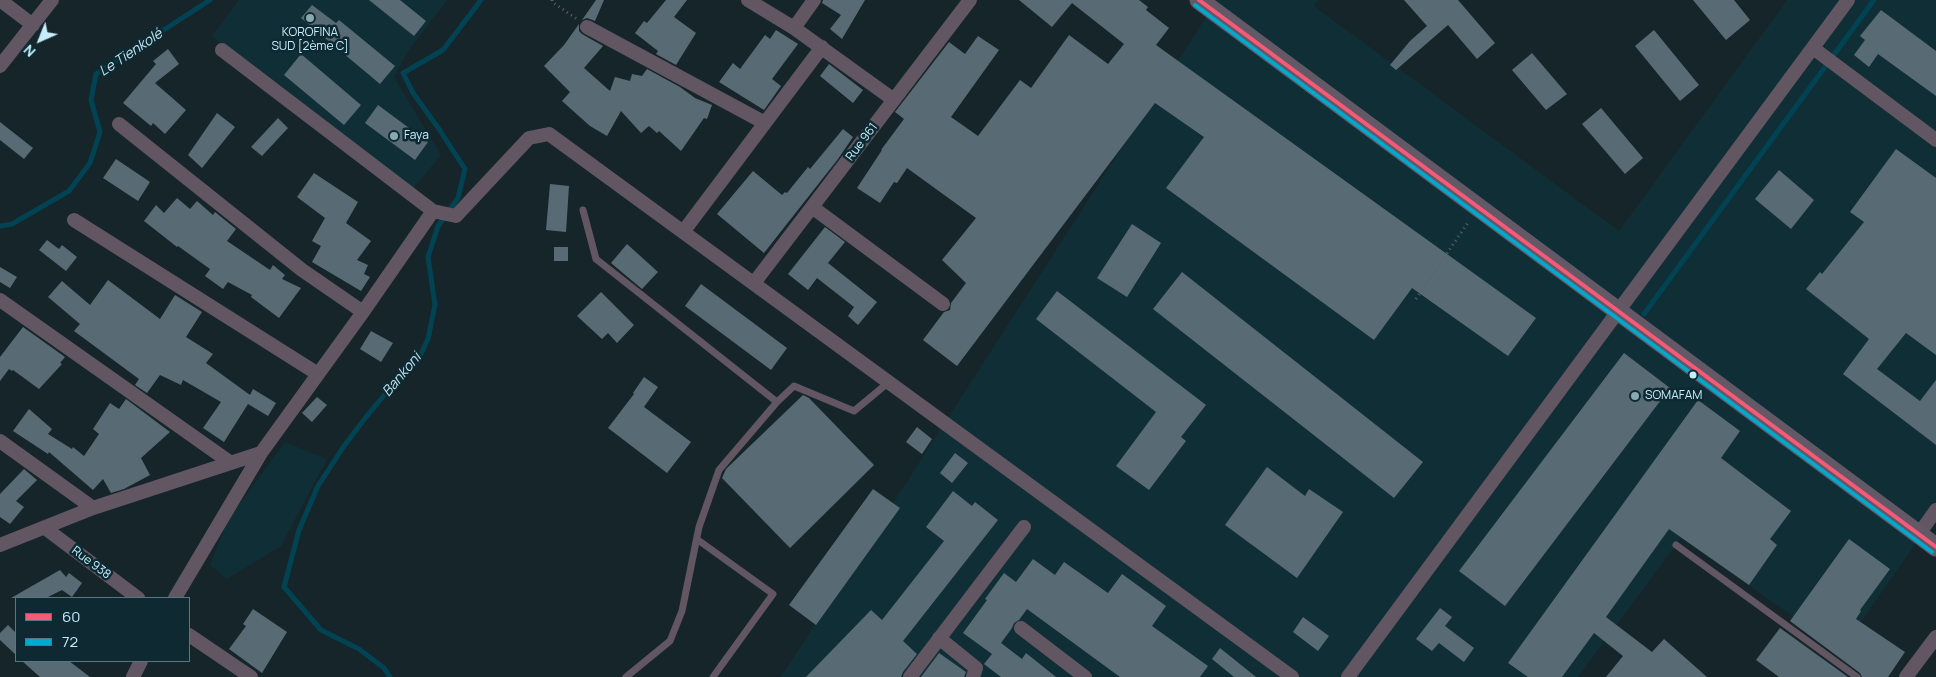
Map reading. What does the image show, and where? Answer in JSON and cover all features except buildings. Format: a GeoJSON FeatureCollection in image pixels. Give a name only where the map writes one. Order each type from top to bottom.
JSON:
{"type":"FeatureCollection","features":[{"type":"Feature","properties":{"kind":"main road"},"geometry":{"type":"LineString","coordinates":[[1199,0],[1936,546]]}},
{"type":"Feature","properties":{"kind":"street"},"geometry":{"type":"LineString","coordinates":[[0,0],[33,25]]}},
{"type":"Feature","properties":{"kind":"street"},"geometry":{"type":"LineString","coordinates":[[0,66],[52,0]]}},
{"type":"Feature","properties":{"kind":"street"},"geometry":{"type":"LineString","coordinates":[[748,0],[822,47],[894,100]]}},
{"type":"Feature","properties":{"kind":"street"},"geometry":{"type":"LineString","coordinates":[[794,28],[814,0]]}},
{"type":"Feature","properties":{"kind":"street","name":"Rue 961"},"geometry":{"type":"LineString","coordinates":[[754,284],[970,0]]}},
{"type":"Feature","properties":{"kind":"street"},"geometry":{"type":"LineString","coordinates":[[1348,677],[1848,0]]}},
{"type":"Feature","properties":{"kind":"street"},"geometry":{"type":"LineString","coordinates":[[587,27],[765,122]]}},
{"type":"Feature","properties":{"kind":"street"},"geometry":{"type":"LineString","coordinates":[[684,232],[822,47]]}},
{"type":"Feature","properties":{"kind":"street"},"geometry":{"type":"LineString","coordinates":[[1813,48],[1936,140]]}},
{"type":"Feature","properties":{"kind":"street"},"geometry":{"type":"LineString","coordinates":[[222,50],[433,211],[456,216],[529,138],[549,134],[1292,677]]}},
{"type":"Feature","properties":{"kind":"street"},"geometry":{"type":"LineString","coordinates":[[119,124],[302,270],[364,312]]}},
{"type":"Feature","properties":{"kind":"street"},"geometry":{"type":"LineString","coordinates":[[812,207],[943,304]]}},
{"type":"Feature","properties":{"kind":"street"},"geometry":{"type":"LineString","coordinates":[[176,597],[261,454],[364,312],[433,211]]}},
{"type":"Feature","properties":{"kind":"street"},"geometry":{"type":"LineString","coordinates":[[74,220],[318,374]]}},
{"type":"Feature","properties":{"kind":"street"},"geometry":{"type":"LineString","coordinates":[[0,300],[231,463]]}},
{"type":"Feature","properties":{"kind":"street"},"geometry":{"type":"LineString","coordinates":[[0,441],[93,508]]}},
{"type":"Feature","properties":{"kind":"street"},"geometry":{"type":"LineString","coordinates":[[0,545],[93,508],[261,454]]}},
{"type":"Feature","properties":{"kind":"street"},"geometry":{"type":"LineString","coordinates":[[1919,534],[1936,510]]}},
{"type":"Feature","properties":{"kind":"street","name":"Rue 938"},"geometry":{"type":"LineString","coordinates":[[45,528],[137,597]]}},
{"type":"Feature","properties":{"kind":"street"},"geometry":{"type":"LineString","coordinates":[[910,677],[1024,528]]}},
{"type":"Feature","properties":{"kind":"street"},"geometry":{"type":"LineString","coordinates":[[1021,628],[1085,677]]}},
{"type":"Feature","properties":{"kind":"street"},"geometry":{"type":"LineString","coordinates":[[190,635],[251,677]]}},
{"type":"Feature","properties":{"kind":"street"},"geometry":{"type":"LineString","coordinates":[[1906,677],[1936,637]]}},
{"type":"Feature","properties":{"kind":"street"},"geometry":{"type":"LineString","coordinates":[[939,638],[976,668],[972,677]]}},
{"type":"Feature","properties":{"kind":"street"},"geometry":{"type":"LineString","coordinates":[[133,677],[141,662]]}},
{"type":"Feature","properties":{"kind":"lane"},"geometry":{"type":"LineString","coordinates":[[583,210],[596,260],[777,402]]}},
{"type":"Feature","properties":{"kind":"lane"},"geometry":{"type":"LineString","coordinates":[[626,677],[670,640],[682,611],[698,540],[699,527],[719,470],[777,402],[794,386],[854,412],[889,382]]}},
{"type":"Feature","properties":{"kind":"lane"},"geometry":{"type":"LineString","coordinates":[[698,540],[773,594],[713,677]]}},
{"type":"Feature","properties":{"kind":"lane"},"geometry":{"type":"LineString","coordinates":[[1676,545],[1857,677]]}},
{"type":"Feature","properties":{"kind":"path"},"geometry":{"type":"LineString","coordinates":[[552,0],[552,2],[587,27]]}},
{"type":"Feature","properties":{"kind":"path"},"geometry":{"type":"LineString","coordinates":[[1416,299],[1478,207]]}},
{"type":"Feature","properties":{"kind":"shaded area"},"geometry":{"type":"Polygon","coordinates":[[[239,0],[447,0],[407,53],[394,77],[441,155],[410,193],[212,36],[239,0]]]}},
{"type":"Feature","properties":{"kind":"shaded area"},"geometry":{"type":"Polygon","coordinates":[[[1217,0],[1318,0],[1314,6],[1619,231],[1787,0],[1936,0],[1936,515],[1841,650],[1681,538],[1578,677],[781,677],[1217,0]]]}},
{"type":"Feature","properties":{"kind":"shaded area"},"geometry":{"type":"Polygon","coordinates":[[[285,442],[327,459],[281,546],[227,579],[210,565],[228,520],[285,442]]]}},
{"type":"Feature","properties":{"kind":"waterway","name":"Le Tienkolé"},"geometry":{"type":"LineString","coordinates":[[0,226],[12,224],[69,191],[90,163],[100,132],[91,100],[96,74],[210,0]]}},
{"type":"Feature","properties":{"kind":"waterway","name":"Bankoni"},"geometry":{"type":"LineString","coordinates":[[390,677],[384,668],[359,649],[321,630],[284,587],[299,530],[318,486],[366,417],[401,375],[418,360],[428,339],[435,305],[428,257],[438,226],[458,198],[465,169],[413,93],[403,73],[443,50],[481,0]]}},
{"type":"Feature","properties":{"kind":"waterway"},"geometry":{"type":"LineString","coordinates":[[1644,314],[1874,0]]}},
{"type":"Feature","properties":{"kind":"transit line","name":"60"},"geometry":{"type":"LineString","coordinates":[[1199,0],[1936,547]]}},
{"type":"Feature","properties":{"kind":"transit line","name":"72"},"geometry":{"type":"LineString","coordinates":[[1195,5],[1932,552]]}},
{"type":"Feature","properties":{"kind":"place","name":"KOROFINA SUD [2ème C]"},"geometry":{"type":"Point","coordinates":[310,18]}},
{"type":"Feature","properties":{"kind":"place","name":"Faya"},"geometry":{"type":"Point","coordinates":[394,136]}},
{"type":"Feature","properties":{"kind":"place","name":"SOMAFAM"},"geometry":{"type":"Point","coordinates":[1635,396]}}]}
